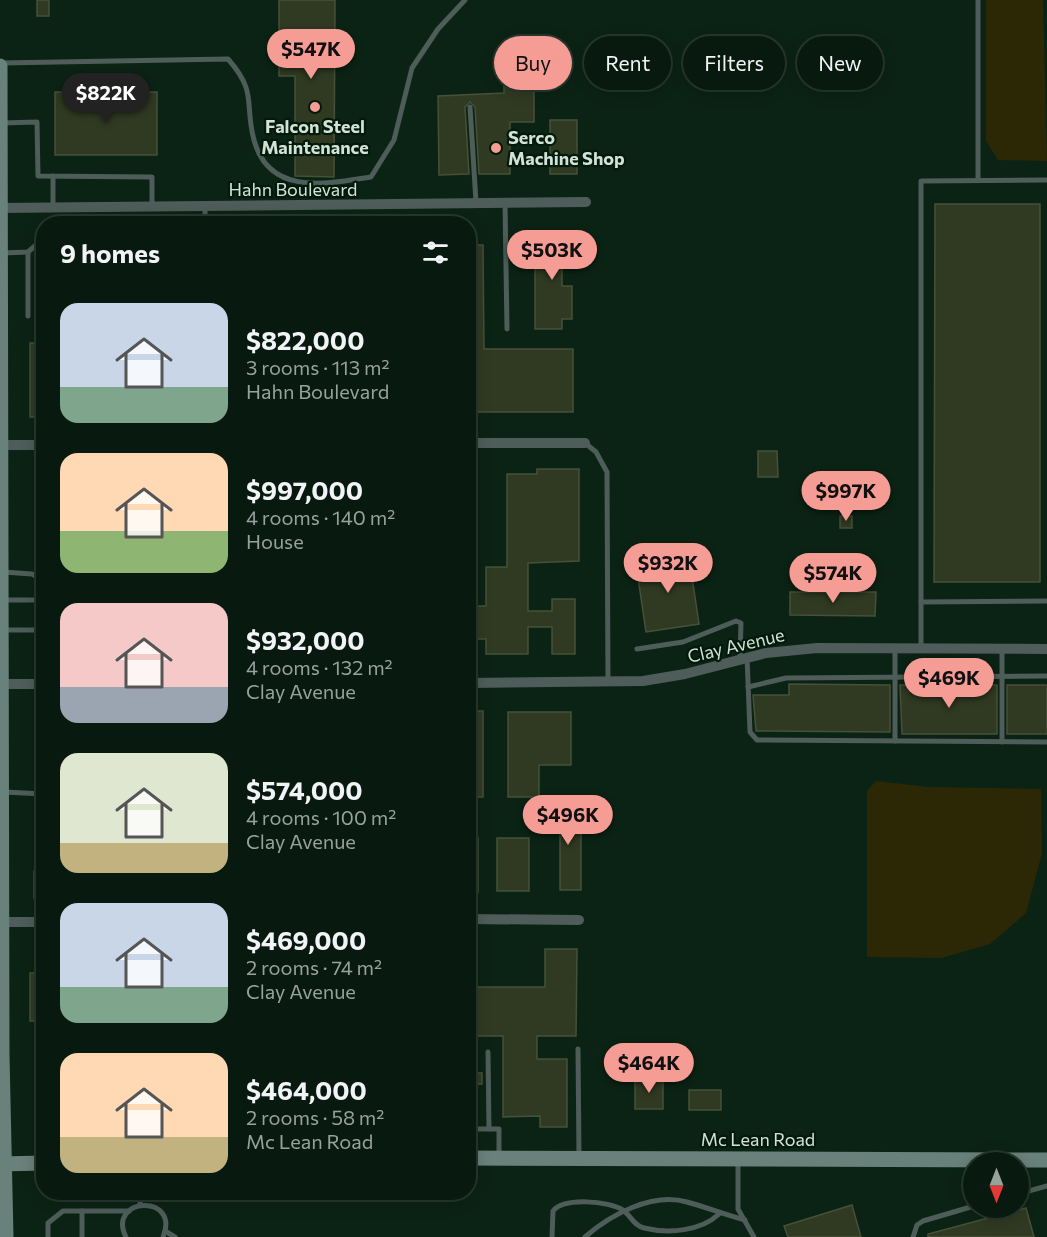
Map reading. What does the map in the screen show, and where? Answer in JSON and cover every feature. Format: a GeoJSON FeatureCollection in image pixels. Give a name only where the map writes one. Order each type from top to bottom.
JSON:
{"type":"FeatureCollection","features":[{"type":"Feature","properties":{"kind":"street"},"geometry":{"type":"LineString","coordinates":[[0,64],[2,1164],[6,1237]]}},
{"type":"Feature","properties":{"kind":"street","name":"Hahn Boulevard"},"geometry":{"type":"LineString","coordinates":[[0,208],[585,202]]}},
{"type":"Feature","properties":{"kind":"street"},"geometry":{"type":"LineString","coordinates":[[476,443],[585,443]]}},
{"type":"Feature","properties":{"kind":"street"},"geometry":{"type":"LineString","coordinates":[[1,445],[36,445]]}},
{"type":"Feature","properties":{"kind":"street","name":"Clay Avenue"},"geometry":{"type":"LineString","coordinates":[[476,683],[608,682],[672,677],[744,658],[793,649],[895,647],[1047,649]]}},
{"type":"Feature","properties":{"kind":"street"},"geometry":{"type":"LineString","coordinates":[[1,684],[36,684]]}},
{"type":"Feature","properties":{"kind":"street"},"geometry":{"type":"LineString","coordinates":[[476,919],[579,920]]}},
{"type":"Feature","properties":{"kind":"street"},"geometry":{"type":"LineString","coordinates":[[1,922],[36,922]]}},
{"type":"Feature","properties":{"kind":"street","name":"Mc Lean Road"},"geometry":{"type":"LineString","coordinates":[[476,1158],[1047,1160]]}},
{"type":"Feature","properties":{"kind":"street"},"geometry":{"type":"LineString","coordinates":[[2,1164],[36,1163]]}},
{"type":"Feature","properties":{"kind":"lane"},"geometry":{"type":"LineString","coordinates":[[0,64],[228,59],[247,85],[254,141],[266,168],[289,181],[332,183],[370,177],[394,140],[412,68],[438,29],[465,0]]}},
{"type":"Feature","properties":{"kind":"lane"},"geometry":{"type":"LineString","coordinates":[[978,0],[978,180]]}},
{"type":"Feature","properties":{"kind":"lane"},"geometry":{"type":"LineString","coordinates":[[470,107],[476,204]]}},
{"type":"Feature","properties":{"kind":"lane"},"geometry":{"type":"LineString","coordinates":[[0,123],[37,122],[38,176],[152,177],[152,207]]}},
{"type":"Feature","properties":{"kind":"lane"},"geometry":{"type":"LineString","coordinates":[[53,176],[53,208]]}},
{"type":"Feature","properties":{"kind":"lane"},"geometry":{"type":"LineString","coordinates":[[921,647],[921,181],[1047,180]]}},
{"type":"Feature","properties":{"kind":"lane"},"geometry":{"type":"LineString","coordinates":[[505,203],[507,329]]}},
{"type":"Feature","properties":{"kind":"lane"},"geometry":{"type":"LineString","coordinates":[[127,207],[127,216]]}},
{"type":"Feature","properties":{"kind":"lane"},"geometry":{"type":"LineString","coordinates":[[205,207],[205,216]]}},
{"type":"Feature","properties":{"kind":"lane"},"geometry":{"type":"LineString","coordinates":[[0,254],[28,252],[36,245]]}},
{"type":"Feature","properties":{"kind":"lane"},"geometry":{"type":"LineString","coordinates":[[28,252],[28,316]]}},
{"type":"Feature","properties":{"kind":"lane"},"geometry":{"type":"LineString","coordinates":[[585,443],[596,452],[607,472],[608,682]]}},
{"type":"Feature","properties":{"kind":"lane"},"geometry":{"type":"LineString","coordinates":[[2,572],[36,576]]}},
{"type":"Feature","properties":{"kind":"lane"},"geometry":{"type":"LineString","coordinates":[[2,600],[36,600]]}},
{"type":"Feature","properties":{"kind":"lane"},"geometry":{"type":"LineString","coordinates":[[921,602],[1047,601]]}},
{"type":"Feature","properties":{"kind":"lane"},"geometry":{"type":"LineString","coordinates":[[637,649],[683,642],[735,621],[741,623],[750,732],[757,740],[1047,742]]}},
{"type":"Feature","properties":{"kind":"lane"},"geometry":{"type":"LineString","coordinates":[[2,630],[36,630]]}},
{"type":"Feature","properties":{"kind":"lane"},"geometry":{"type":"LineString","coordinates":[[895,647],[895,741]]}},
{"type":"Feature","properties":{"kind":"lane"},"geometry":{"type":"LineString","coordinates":[[1002,648],[1002,742]]}},
{"type":"Feature","properties":{"kind":"lane"},"geometry":{"type":"LineString","coordinates":[[748,687],[786,678],[1047,676]]}},
{"type":"Feature","properties":{"kind":"lane"},"geometry":{"type":"LineString","coordinates":[[2,792],[36,794]]}},
{"type":"Feature","properties":{"kind":"lane"},"geometry":{"type":"LineString","coordinates":[[578,1049],[579,1158]]}},
{"type":"Feature","properties":{"kind":"lane"},"geometry":{"type":"LineString","coordinates":[[488,1052],[489,1129]]}},
{"type":"Feature","properties":{"kind":"lane"},"geometry":{"type":"LineString","coordinates":[[476,1129],[499,1129],[499,1158]]}},
{"type":"Feature","properties":{"kind":"lane"},"geometry":{"type":"LineString","coordinates":[[738,1159],[738,1209],[754,1237]]}},
{"type":"Feature","properties":{"kind":"lane"},"geometry":{"type":"LineString","coordinates":[[1029,1191],[1047,1186]]}},
{"type":"Feature","properties":{"kind":"lane"},"geometry":{"type":"LineString","coordinates":[[140,1200],[140,1205]]}},
{"type":"Feature","properties":{"kind":"lane"},"geometry":{"type":"LineString","coordinates":[[585,1237],[602,1222],[624,1211],[657,1201],[686,1201],[719,1214],[745,1220]]}},
{"type":"Feature","properties":{"kind":"lane"},"geometry":{"type":"LineString","coordinates":[[552,1237],[553,1211],[564,1203],[601,1203],[624,1211],[637,1225],[658,1229],[693,1229],[709,1223],[719,1214]]}},
{"type":"Feature","properties":{"kind":"lane"},"geometry":{"type":"LineString","coordinates":[[48,1237],[48,1223],[57,1213],[129,1210],[140,1205],[159,1210],[166,1222],[164,1234],[175,1237]]}},
{"type":"Feature","properties":{"kind":"lane"},"geometry":{"type":"LineString","coordinates":[[913,1237],[917,1226],[923,1221],[963,1209]]}},
{"type":"Feature","properties":{"kind":"lane"},"geometry":{"type":"LineString","coordinates":[[126,1237],[122,1227],[129,1210]]}},
{"type":"Feature","properties":{"kind":"lane"},"geometry":{"type":"LineString","coordinates":[[82,1211],[82,1237]]}},
{"type":"Feature","properties":{"kind":"shaded area"},"geometry":{"type":"Polygon","coordinates":[[[986,0],[1043,0],[1047,161],[998,160],[986,141],[986,0]]]}},
{"type":"Feature","properties":{"kind":"shaded area"},"geometry":{"type":"Polygon","coordinates":[[[876,781],[929,787],[1041,789],[1042,853],[1026,913],[990,944],[941,958],[867,957],[867,791],[876,781]]]}},
{"type":"Feature","properties":{"kind":"building"},"geometry":{"type":"Polygon","coordinates":[[[37,0],[49,0],[49,16],[37,16],[37,0]]]}},
{"type":"Feature","properties":{"kind":"building","name":"Falcon Steel Maintenance"},"geometry":{"type":"Polygon","coordinates":[[[279,0],[335,0],[334,177],[295,176],[295,76],[279,76],[279,0]]]}},
{"type":"Feature","properties":{"kind":"building"},"geometry":{"type":"Polygon","coordinates":[[[504,90],[534,90],[534,122],[510,122],[510,174],[479,174],[475,107],[470,102],[465,107],[469,174],[439,175],[438,96],[504,93],[504,90]]]}},
{"type":"Feature","properties":{"kind":"building"},"geometry":{"type":"Polygon","coordinates":[[[55,92],[157,92],[157,155],[55,155],[55,92]]]}},
{"type":"Feature","properties":{"kind":"building"},"geometry":{"type":"Polygon","coordinates":[[[550,120],[577,120],[577,174],[550,174],[550,120]]]}},
{"type":"Feature","properties":{"kind":"building"},"geometry":{"type":"Polygon","coordinates":[[[935,204],[1040,204],[1040,582],[934,582],[935,204]]]}},
{"type":"Feature","properties":{"kind":"building"},"geometry":{"type":"Polygon","coordinates":[[[572,235],[572,268],[562,268],[562,286],[572,286],[572,319],[562,319],[562,329],[535,329],[535,236],[572,235]]]}},
{"type":"Feature","properties":{"kind":"building"},"geometry":{"type":"Polygon","coordinates":[[[476,245],[483,245],[484,349],[573,349],[573,412],[476,412],[476,245]]]}},
{"type":"Feature","properties":{"kind":"building"},"geometry":{"type":"Polygon","coordinates":[[[30,343],[36,343],[36,417],[30,417],[30,343]]]}},
{"type":"Feature","properties":{"kind":"building"},"geometry":{"type":"Polygon","coordinates":[[[758,451],[777,451],[778,477],[758,477],[758,451]]]}},
{"type":"Feature","properties":{"kind":"building"},"geometry":{"type":"Polygon","coordinates":[[[537,469],[579,469],[579,561],[528,563],[528,611],[552,611],[552,599],[575,599],[575,654],[552,654],[552,627],[528,627],[528,654],[486,654],[486,639],[476,639],[476,606],[486,606],[486,567],[507,567],[507,474],[537,474],[537,469]]]}},
{"type":"Feature","properties":{"kind":"building"},"geometry":{"type":"Polygon","coordinates":[[[840,516],[852,516],[852,528],[840,528],[840,516]]]}},
{"type":"Feature","properties":{"kind":"building"},"geometry":{"type":"Polygon","coordinates":[[[689,556],[699,624],[646,632],[636,564],[689,556]]]}},
{"type":"Feature","properties":{"kind":"building"},"geometry":{"type":"Polygon","coordinates":[[[790,592],[876,592],[875,616],[790,615],[790,592]]]}},
{"type":"Feature","properties":{"kind":"building"},"geometry":{"type":"Polygon","coordinates":[[[789,684],[890,685],[890,732],[756,731],[753,695],[789,695],[789,684]]]}},
{"type":"Feature","properties":{"kind":"building"},"geometry":{"type":"Polygon","coordinates":[[[900,685],[997,685],[997,734],[902,734],[900,685]]]}},
{"type":"Feature","properties":{"kind":"building"},"geometry":{"type":"Polygon","coordinates":[[[1007,685],[1047,685],[1047,734],[1007,734],[1007,685]]]}},
{"type":"Feature","properties":{"kind":"building"},"geometry":{"type":"Polygon","coordinates":[[[476,711],[483,711],[483,797],[476,797],[476,711]]]}},
{"type":"Feature","properties":{"kind":"building"},"geometry":{"type":"Polygon","coordinates":[[[508,712],[571,712],[571,765],[539,765],[539,797],[508,797],[508,712]]]}},
{"type":"Feature","properties":{"kind":"building"},"geometry":{"type":"Polygon","coordinates":[[[547,811],[581,811],[581,890],[560,890],[560,833],[547,833],[547,811]]]}},
{"type":"Feature","properties":{"kind":"building"},"geometry":{"type":"Polygon","coordinates":[[[476,838],[478,838],[478,892],[476,892],[476,838]]]}},
{"type":"Feature","properties":{"kind":"building"},"geometry":{"type":"Polygon","coordinates":[[[497,838],[529,838],[529,891],[497,891],[497,838]]]}},
{"type":"Feature","properties":{"kind":"building"},"geometry":{"type":"Polygon","coordinates":[[[34,871],[36,871],[36,898],[34,898],[34,871]]]}},
{"type":"Feature","properties":{"kind":"building"},"geometry":{"type":"Polygon","coordinates":[[[545,949],[577,949],[576,1036],[537,1036],[537,1059],[567,1059],[567,1127],[540,1127],[540,1116],[503,1117],[503,1036],[476,1036],[476,987],[545,987],[545,949]]]}},
{"type":"Feature","properties":{"kind":"building"},"geometry":{"type":"Polygon","coordinates":[[[30,973],[36,973],[36,1021],[30,1021],[30,973]]]}},
{"type":"Feature","properties":{"kind":"building"},"geometry":{"type":"Polygon","coordinates":[[[476,1073],[482,1073],[482,1084],[476,1084],[476,1073]]]}},
{"type":"Feature","properties":{"kind":"building"},"geometry":{"type":"Polygon","coordinates":[[[635,1080],[663,1080],[663,1109],[635,1109],[635,1080]]]}},
{"type":"Feature","properties":{"kind":"building"},"geometry":{"type":"Polygon","coordinates":[[[689,1090],[721,1090],[721,1110],[689,1110],[689,1090]]]}},
{"type":"Feature","properties":{"kind":"building"},"geometry":{"type":"Polygon","coordinates":[[[852,1205],[861,1237],[788,1237],[784,1226],[852,1205]]]}},
{"type":"Feature","properties":{"kind":"building"},"geometry":{"type":"Polygon","coordinates":[[[988,1218],[1029,1218],[1034,1237],[928,1237],[928,1234],[988,1218]]]}},
{"type":"Feature","properties":{"kind":"place","name":"Falcon Steel Maintenance"},"geometry":{"type":"Point","coordinates":[315,107]}},
{"type":"Feature","properties":{"kind":"place","name":"Serco Machine Shop"},"geometry":{"type":"Point","coordinates":[496,148]}}]}
